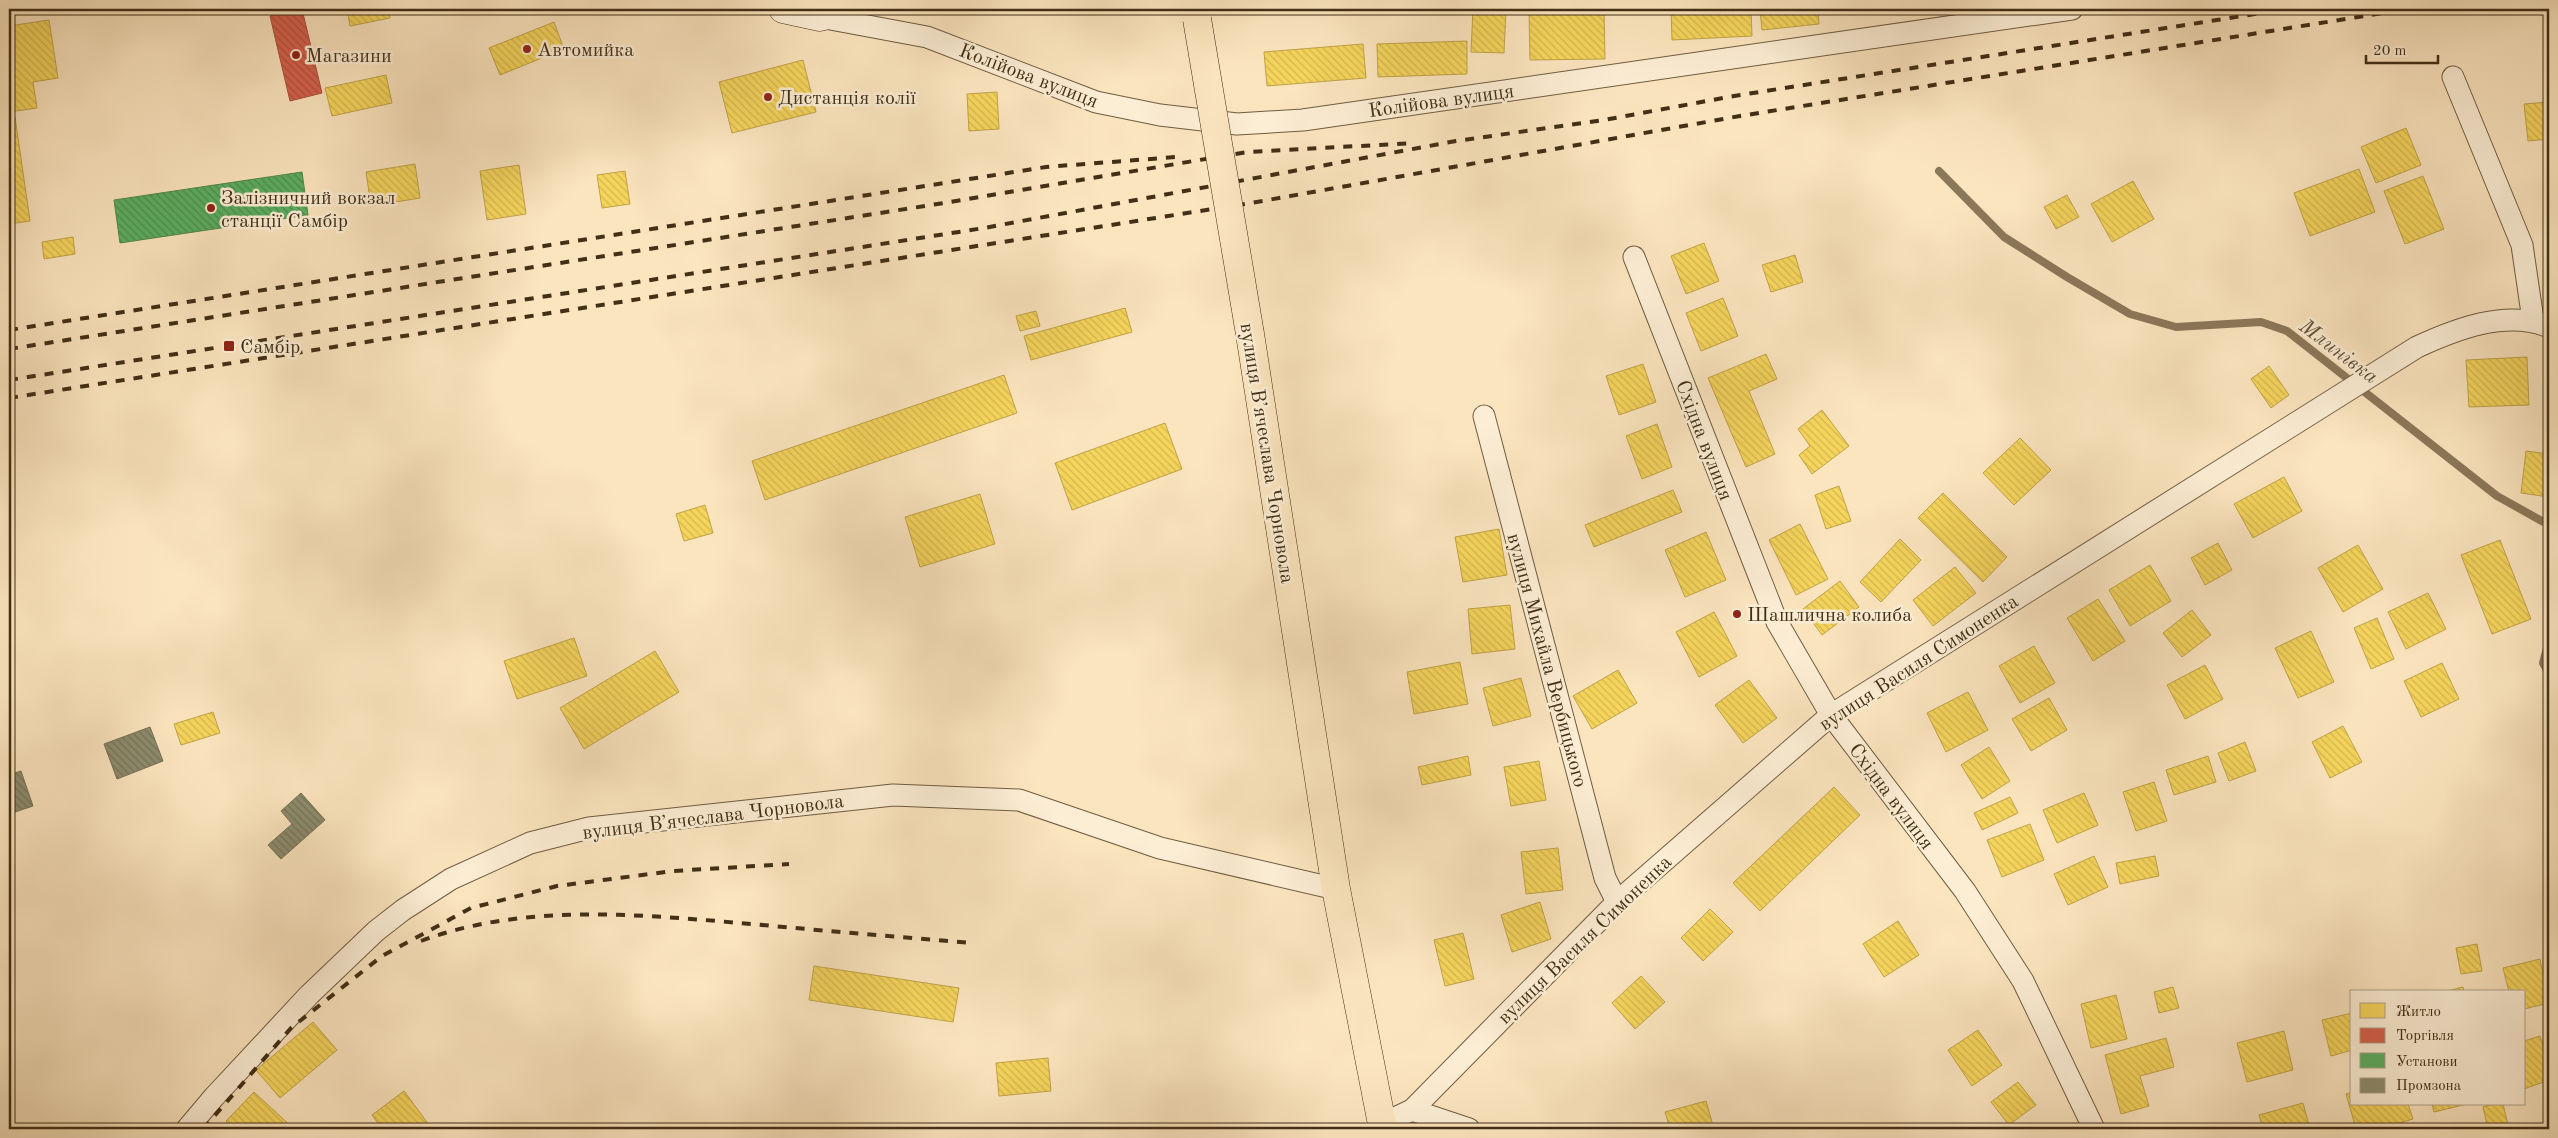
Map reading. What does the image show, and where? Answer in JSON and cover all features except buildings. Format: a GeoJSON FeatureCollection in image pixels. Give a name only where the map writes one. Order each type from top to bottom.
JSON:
{"type":"FeatureCollection","features":[{"type":"Feature","properties":{"kind":"main road"},"geometry":{"type":"LineString","coordinates":[[783,9],[820,17],[852,9]]}},
{"type":"Feature","properties":{"kind":"main road","name":"вулиця Вʼячеслава Чорновола"},"geometry":{"type":"LineString","coordinates":[[1196,14],[1250,334],[1336,889],[1383,1127]]}},
{"type":"Feature","properties":{"kind":"street","name":"Колійова вулиця"},"geometry":{"type":"LineString","coordinates":[[820,17],[927,37],[1096,102],[1160,115],[1237,124],[1303,120],[2072,9]]}},
{"type":"Feature","properties":{"kind":"street"},"geometry":{"type":"LineString","coordinates":[[2453,77],[2522,245],[2541,323]]}},
{"type":"Feature","properties":{"kind":"street","name":"Східна вулиця"},"geometry":{"type":"LineString","coordinates":[[1634,258],[1777,622],[1831,715],[1965,891],[2023,981],[2094,1129]]}},
{"type":"Feature","properties":{"kind":"street","name":"вулиця Василя Симоненка"},"geometry":{"type":"LineString","coordinates":[[1383,1127],[1412,1110],[1616,902],[1831,715],[2417,347],[2445,334],[2486,322],[2541,323]]}},
{"type":"Feature","properties":{"kind":"street","name":"вулиця Михайла Вербицького"},"geometry":{"type":"LineString","coordinates":[[1484,416],[1605,878],[1616,902]]}},
{"type":"Feature","properties":{"kind":"street","name":"вулиця Вʼячеслава Чорновола"},"geometry":{"type":"LineString","coordinates":[[187,1129],[214,1097],[309,995],[376,931],[403,910],[451,879],[530,843],[589,828],[893,795],[1019,800],[1160,848],[1336,889]]}},
{"type":"Feature","properties":{"kind":"street"},"geometry":{"type":"LineString","coordinates":[[1412,1110],[1469,1129]]}},
{"type":"Feature","properties":{"kind":"waterway","name":"Млинівка"},"geometry":{"type":"LineString","coordinates":[[1939,171],[2004,237],[2130,314],[2176,327],[2261,322],[2287,331],[2497,496],[2549,525]]}},
{"type":"Feature","properties":{"kind":"waterway","name":"Млинівка"},"geometry":{"type":"LineString","coordinates":[[2549,640],[2543,663],[2549,674]]}},
{"type":"Feature","properties":{"kind":"railway"},"geometry":{"type":"LineString","coordinates":[[9,380],[984,228],[1456,141],[1604,120],[1734,96],[2287,9]]}},
{"type":"Feature","properties":{"kind":"railway"},"geometry":{"type":"LineString","coordinates":[[9,398],[1251,203],[1740,116],[2408,9]]}},
{"type":"Feature","properties":{"kind":"railway"},"geometry":{"type":"LineString","coordinates":[[9,349],[944,203],[1247,152],[1415,143]]}},
{"type":"Feature","properties":{"kind":"railway"},"geometry":{"type":"LineString","coordinates":[[9,330],[1046,167],[1176,157]]}},
{"type":"Feature","properties":{"kind":"railway"},"geometry":{"type":"LineString","coordinates":[[203,1129],[291,1028],[382,956],[471,908],[557,886],[673,871],[789,864]]}},
{"type":"Feature","properties":{"kind":"railway"},"geometry":{"type":"LineString","coordinates":[[421,941],[461,929],[501,921],[585,914],[669,917],[972,943]]}},
{"type":"Feature","properties":{"kind":"place","name":"Автомийка"},"geometry":{"type":"Point","coordinates":[527,49]}},
{"type":"Feature","properties":{"kind":"place","name":"Магазини"},"geometry":{"type":"Point","coordinates":[296,55]}},
{"type":"Feature","properties":{"kind":"place","name":"Дистанція колії"},"geometry":{"type":"Point","coordinates":[768,97]}},
{"type":"Feature","properties":{"kind":"place","name":"Залізничний вокзал станції Самбір"},"geometry":{"type":"Point","coordinates":[211,208]}},
{"type":"Feature","properties":{"kind":"place","name":"Самбір"},"geometry":{"type":"Point","coordinates":[229,346]}},
{"type":"Feature","properties":{"kind":"place","name":"Шашлична колиба"},"geometry":{"type":"Point","coordinates":[1737,614]}}]}
